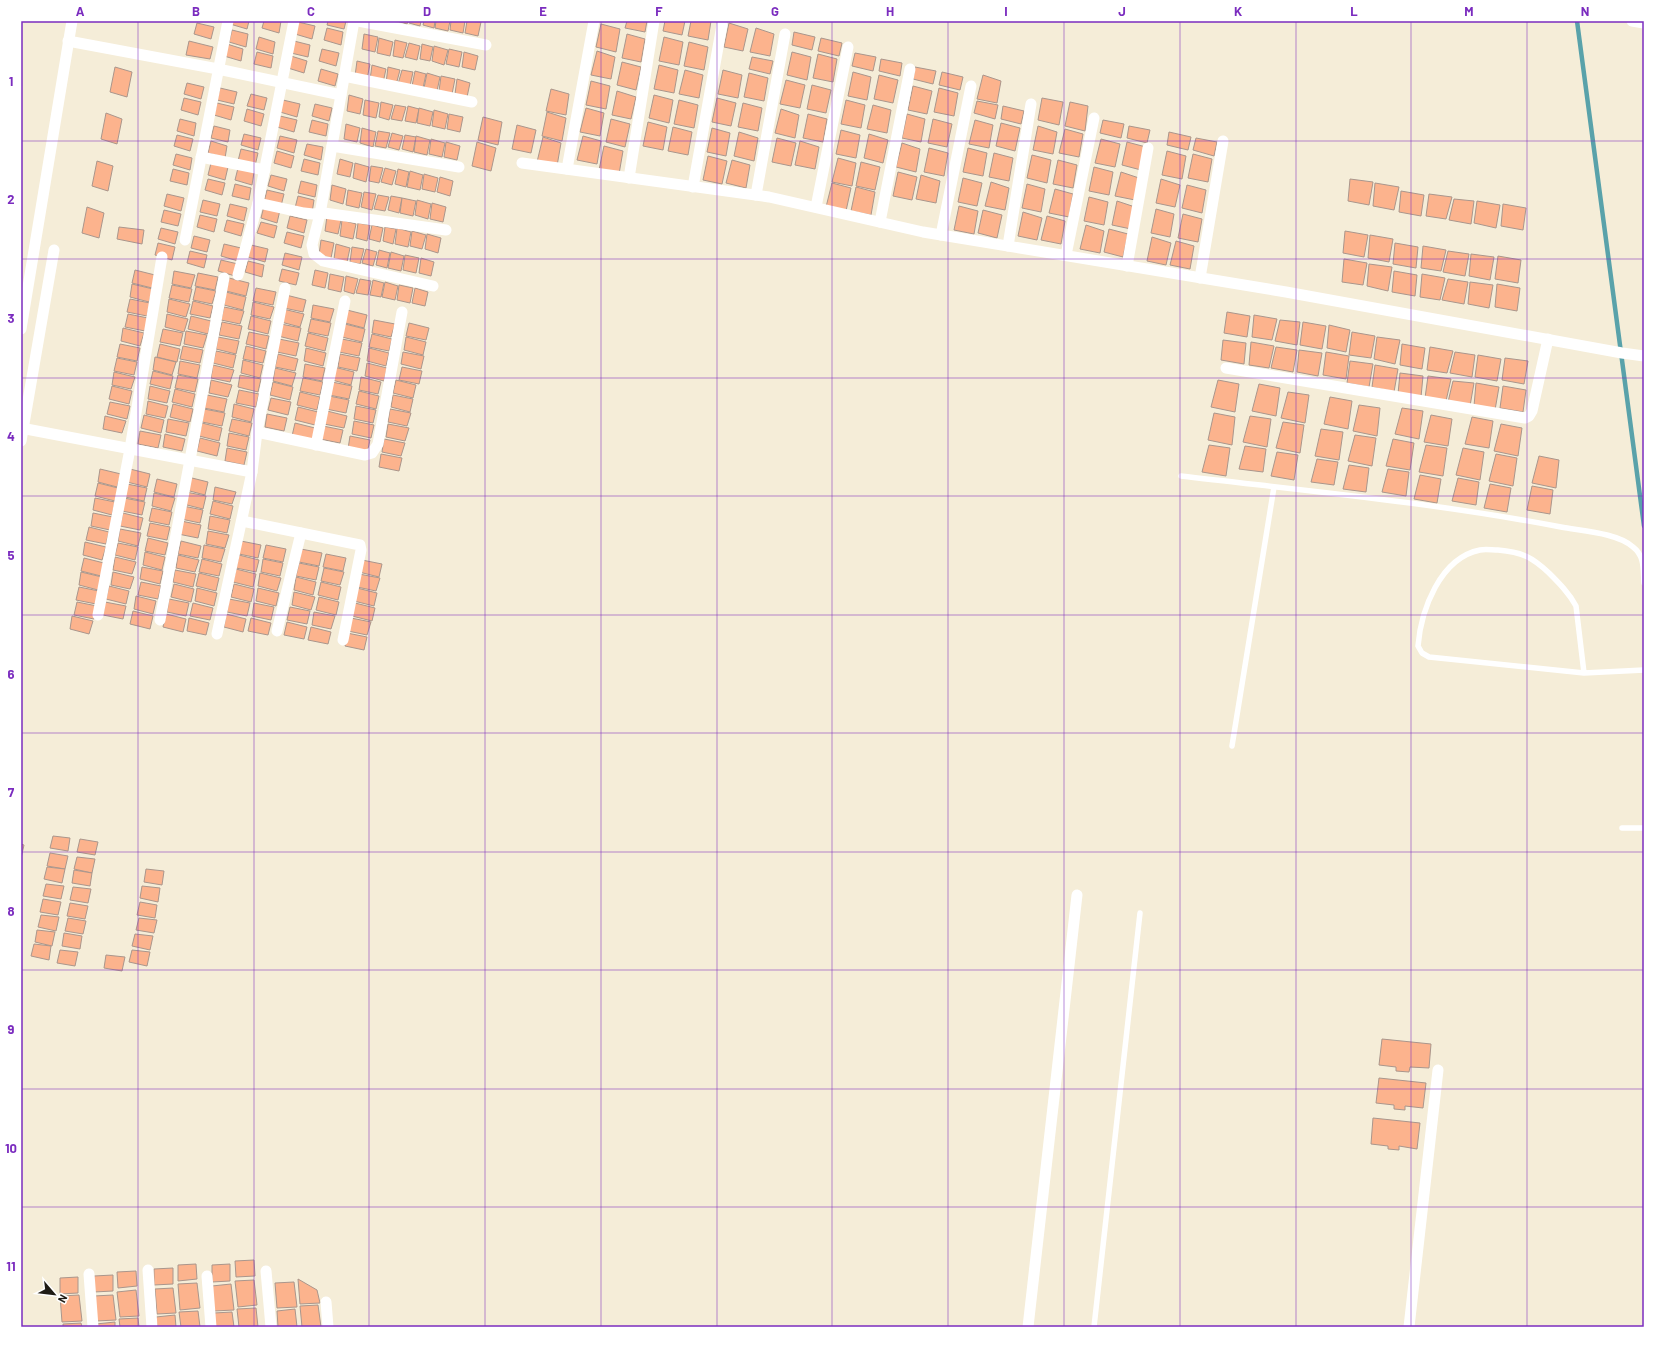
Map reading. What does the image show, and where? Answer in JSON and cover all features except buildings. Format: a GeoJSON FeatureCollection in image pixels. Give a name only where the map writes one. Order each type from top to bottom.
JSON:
{"type":"FeatureCollection","features":[{"type":"Feature","properties":{"kind":"street"},"geometry":{"type":"LineString","coordinates":[[21,329],[72,21]]}},
{"type":"Feature","properties":{"kind":"street"},"geometry":{"type":"LineString","coordinates":[[185,240],[228,21]]}},
{"type":"Feature","properties":{"kind":"street"},"geometry":{"type":"LineString","coordinates":[[238,275],[258,203],[294,21]]}},
{"type":"Feature","properties":{"kind":"street"},"geometry":{"type":"LineString","coordinates":[[354,21],[320,214],[312,244],[314,254],[323,262],[433,286]]}},
{"type":"Feature","properties":{"kind":"street"},"geometry":{"type":"LineString","coordinates":[[358,21],[486,45]]}},
{"type":"Feature","properties":{"kind":"street"},"geometry":{"type":"LineString","coordinates":[[567,169],[594,21]]}},
{"type":"Feature","properties":{"kind":"street"},"geometry":{"type":"LineString","coordinates":[[630,178],[654,21]]}},
{"type":"Feature","properties":{"kind":"street"},"geometry":{"type":"LineString","coordinates":[[1632,21],[1644,23]]}},
{"type":"Feature","properties":{"kind":"street"},"geometry":{"type":"LineString","coordinates":[[693,187],[722,25]]}},
{"type":"Feature","properties":{"kind":"street"},"geometry":{"type":"LineString","coordinates":[[756,195],[785,34]]}},
{"type":"Feature","properties":{"kind":"street"},"geometry":{"type":"LineString","coordinates":[[68,41],[341,94]]}},
{"type":"Feature","properties":{"kind":"street"},"geometry":{"type":"LineString","coordinates":[[816,207],[848,47]]}},
{"type":"Feature","properties":{"kind":"street"},"geometry":{"type":"LineString","coordinates":[[880,222],[910,69]]}},
{"type":"Feature","properties":{"kind":"street"},"geometry":{"type":"LineString","coordinates":[[344,76],[472,102]]}},
{"type":"Feature","properties":{"kind":"street"},"geometry":{"type":"LineString","coordinates":[[942,235],[971,86]]}},
{"type":"Feature","properties":{"kind":"street"},"geometry":{"type":"LineString","coordinates":[[1008,246],[1031,104]]}},
{"type":"Feature","properties":{"kind":"street"},"geometry":{"type":"LineString","coordinates":[[1066,255],[1094,118]]}},
{"type":"Feature","properties":{"kind":"street"},"geometry":{"type":"LineString","coordinates":[[1200,278],[1223,141]]}},
{"type":"Feature","properties":{"kind":"street"},"geometry":{"type":"LineString","coordinates":[[332,146],[459,167]]}},
{"type":"Feature","properties":{"kind":"street"},"geometry":{"type":"LineString","coordinates":[[1127,266],[1148,148]]}},
{"type":"Feature","properties":{"kind":"street"},"geometry":{"type":"LineString","coordinates":[[201,157],[265,170]]}},
{"type":"Feature","properties":{"kind":"street"},"geometry":{"type":"LineString","coordinates":[[522,163],[756,195],[942,235],[1200,278],[1644,356]]}},
{"type":"Feature","properties":{"kind":"street"},"geometry":{"type":"LineString","coordinates":[[258,203],[304,213],[446,230]]}},
{"type":"Feature","properties":{"kind":"street"},"geometry":{"type":"LineString","coordinates":[[21,441],[22,428],[54,250]]}},
{"type":"Feature","properties":{"kind":"street"},"geometry":{"type":"LineString","coordinates":[[98,615],[130,449],[162,257]]}},
{"type":"Feature","properties":{"kind":"street"},"geometry":{"type":"LineString","coordinates":[[160,620],[224,278]]}},
{"type":"Feature","properties":{"kind":"street"},"geometry":{"type":"LineString","coordinates":[[217,634],[252,472],[285,288]]}},
{"type":"Feature","properties":{"kind":"street"},"geometry":{"type":"LineString","coordinates":[[316,445],[345,301]]}},
{"type":"Feature","properties":{"kind":"street"},"geometry":{"type":"LineString","coordinates":[[258,432],[365,455],[372,453],[378,444],[402,312]]}},
{"type":"Feature","properties":{"kind":"street"},"geometry":{"type":"LineString","coordinates":[[1226,368],[1525,418],[1529,416],[1532,411],[1548,339]]}},
{"type":"Feature","properties":{"kind":"street"},"geometry":{"type":"LineString","coordinates":[[22,428],[252,472]]}},
{"type":"Feature","properties":{"kind":"street"},"geometry":{"type":"LineString","coordinates":[[242,521],[360,546],[361,550],[343,640]]}},
{"type":"Feature","properties":{"kind":"street"},"geometry":{"type":"LineString","coordinates":[[277,631],[301,533]]}},
{"type":"Feature","properties":{"kind":"street"},"geometry":{"type":"LineString","coordinates":[[1028,1327],[1077,895]]}},
{"type":"Feature","properties":{"kind":"street"},"geometry":{"type":"LineString","coordinates":[[1409,1327],[1438,1070]]}},
{"type":"Feature","properties":{"kind":"street"},"geometry":{"type":"LineString","coordinates":[[148,1270],[152,1327]]}},
{"type":"Feature","properties":{"kind":"street"},"geometry":{"type":"LineString","coordinates":[[266,1271],[271,1327]]}},
{"type":"Feature","properties":{"kind":"street"},"geometry":{"type":"LineString","coordinates":[[90,1274],[93,1327]]}},
{"type":"Feature","properties":{"kind":"street"},"geometry":{"type":"LineString","coordinates":[[207,1276],[211,1327]]}},
{"type":"Feature","properties":{"kind":"street"},"geometry":{"type":"LineString","coordinates":[[326,1302],[328,1327]]}},
{"type":"Feature","properties":{"kind":"lane"},"geometry":{"type":"LineString","coordinates":[[1181,476],[1519,519],[1611,537],[1629,544],[1640,555],[1643,565],[1644,583]]}},
{"type":"Feature","properties":{"kind":"lane"},"geometry":{"type":"LineString","coordinates":[[1232,746],[1274,487]]}},
{"type":"Feature","properties":{"kind":"lane"},"geometry":{"type":"LineString","coordinates":[[1584,673],[1576,606],[1566,591],[1536,560],[1523,554],[1511,551],[1481,550],[1463,556],[1446,572],[1433,588],[1418,646],[1422,653],[1429,657],[1584,673],[1644,670]]}},
{"type":"Feature","properties":{"kind":"lane"},"geometry":{"type":"LineString","coordinates":[[1622,828],[1644,828]]}},
{"type":"Feature","properties":{"kind":"lane"},"geometry":{"type":"LineString","coordinates":[[1094,1327],[1140,912]]}},
{"type":"Feature","properties":{"kind":"waterway"},"geometry":{"type":"LineString","coordinates":[[1577,21],[1644,526]]}}]}
